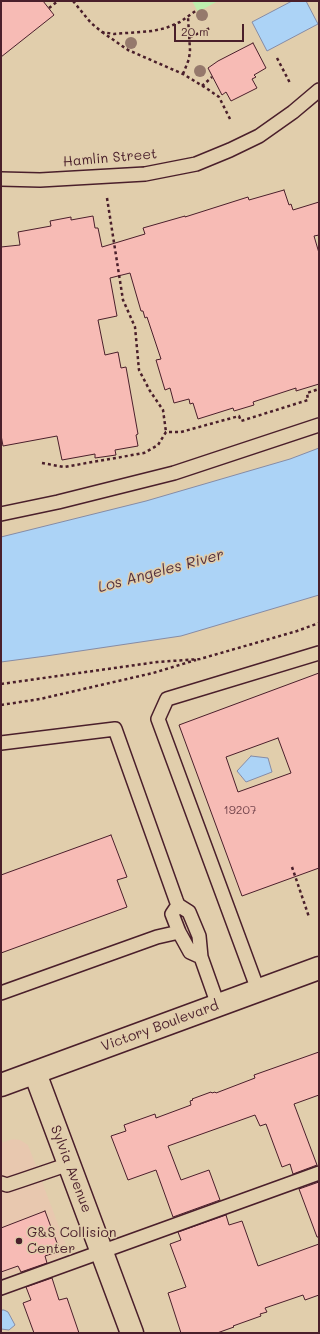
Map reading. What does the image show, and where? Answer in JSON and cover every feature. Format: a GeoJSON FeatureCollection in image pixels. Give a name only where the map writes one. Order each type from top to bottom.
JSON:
{"type":"FeatureCollection","features":[{"type":"Feature","properties":{"kind":"main road","name":"Victory Boulevard"},"geometry":{"type":"LineString","coordinates":[[1,1085],[319,968]]}},
{"type":"Feature","properties":{"kind":"main road","name":"Sylvia Avenue"},"geometry":{"type":"LineString","coordinates":[[35,1073],[132,1333]]}},
{"type":"Feature","properties":{"kind":"lane","name":"Hamlin Street"},"geometry":{"type":"LineString","coordinates":[[1,179],[40,180],[145,174],[196,164],[259,136],[294,112],[319,90]]}},
{"type":"Feature","properties":{"kind":"lane"},"geometry":{"type":"LineString","coordinates":[[1,514],[174,474],[319,424]]}},
{"type":"Feature","properties":{"kind":"lane"},"geometry":{"type":"LineString","coordinates":[[258,990],[158,719],[168,699],[319,653]]}},
{"type":"Feature","properties":{"kind":"lane"},"geometry":{"type":"LineString","coordinates":[[1,743],[115,728],[178,905],[189,912],[199,936],[201,957],[218,1005]]}},
{"type":"Feature","properties":{"kind":"lane"},"geometry":{"type":"LineString","coordinates":[[178,905],[172,914],[178,932],[190,952],[201,957]]}},
{"type":"Feature","properties":{"kind":"lane"},"geometry":{"type":"LineString","coordinates":[[1,993],[157,937],[178,932]]}},
{"type":"Feature","properties":{"kind":"lane"},"geometry":{"type":"LineString","coordinates":[[1,1183],[7,1185],[69,1164]]}},
{"type":"Feature","properties":{"kind":"lane"},"geometry":{"type":"LineString","coordinates":[[1,1288],[319,1173]]}},
{"type":"Feature","properties":{"kind":"path"},"geometry":{"type":"LineString","coordinates":[[49,8],[58,1]]}},
{"type":"Feature","properties":{"kind":"path"},"geometry":{"type":"LineString","coordinates":[[73,1],[91,23],[128,50],[183,74],[219,97],[231,121]]}},
{"type":"Feature","properties":{"kind":"path"},"geometry":{"type":"LineString","coordinates":[[102,32],[114,34],[152,31],[166,28],[188,17],[197,10]]}},
{"type":"Feature","properties":{"kind":"path"},"geometry":{"type":"LineString","coordinates":[[183,74],[189,59],[190,37],[188,17]]}},
{"type":"Feature","properties":{"kind":"path"},"geometry":{"type":"LineString","coordinates":[[190,37],[210,28]]}},
{"type":"Feature","properties":{"kind":"path"},"geometry":{"type":"LineString","coordinates":[[277,58],[290,83]]}},
{"type":"Feature","properties":{"kind":"path"},"geometry":{"type":"LineString","coordinates":[[202,86],[212,77]]}},
{"type":"Feature","properties":{"kind":"path"},"geometry":{"type":"LineString","coordinates":[[42,463],[64,467],[144,454],[158,445],[166,432],[163,410],[150,391],[139,370],[134,327],[123,300],[107,198]]}},
{"type":"Feature","properties":{"kind":"path"},"geometry":{"type":"LineString","coordinates":[[166,432],[181,432],[239,416],[241,421],[308,400],[307,393],[319,389]]}},
{"type":"Feature","properties":{"kind":"path"},"geometry":{"type":"LineString","coordinates":[[1,705],[40,699],[153,673],[297,631],[319,623]]}},
{"type":"Feature","properties":{"kind":"path"},"geometry":{"type":"LineString","coordinates":[[1,684],[158,662],[200,659]]}},
{"type":"Feature","properties":{"kind":"path"},"geometry":{"type":"LineString","coordinates":[[292,867],[310,917]]}},
{"type":"Feature","properties":{"kind":"shaded area"},"geometry":{"type":"Polygon","coordinates":[[[13,1139],[20,1140],[28,1145],[69,1253],[1,1278],[1,1143],[13,1139]]]}},
{"type":"Feature","properties":{"kind":"green space"},"geometry":{"type":"Polygon","coordinates":[[[192,1],[218,1],[198,12],[192,1]]]}},
{"type":"Feature","properties":{"kind":"water"},"geometry":{"type":"Polygon","coordinates":[[[292,1],[306,1],[318,24],[267,51],[252,22],[292,1]]]}},
{"type":"Feature","properties":{"kind":"water","name":"Los Angeles River"},"geometry":{"type":"Polygon","coordinates":[[[319,448],[319,595],[181,636],[1,662],[1,537],[146,501],[290,459],[319,448]]]}},
{"type":"Feature","properties":{"kind":"water"},"geometry":{"type":"Polygon","coordinates":[[[251,756],[268,758],[272,772],[246,782],[237,771],[251,756]]]}},
{"type":"Feature","properties":{"kind":"water"},"geometry":{"type":"Polygon","coordinates":[[[1,1310],[8,1312],[15,1325],[9,1330],[1,1329],[1,1310]]]}},
{"type":"Feature","properties":{"kind":"building"},"geometry":{"type":"Polygon","coordinates":[[[1,1],[43,1],[54,15],[1,57],[1,1]]]}},
{"type":"Feature","properties":{"kind":"building"},"geometry":{"type":"Polygon","coordinates":[[[253,43],[266,68],[254,75],[256,77],[252,79],[257,88],[231,101],[226,92],[222,95],[208,68],[218,61],[253,43]]]}},
{"type":"Feature","properties":{"kind":"building"},"geometry":{"type":"Polygon","coordinates":[[[284,190],[289,205],[291,204],[293,210],[319,202],[319,235],[314,236],[319,253],[319,384],[296,391],[296,388],[253,402],[254,405],[234,411],[233,408],[198,419],[193,403],[190,404],[189,399],[174,403],[170,388],[165,390],[156,360],[161,359],[147,317],[145,318],[143,311],[141,311],[130,273],[110,278],[117,316],[98,320],[105,355],[118,352],[121,368],[126,367],[138,434],[136,435],[138,446],[115,450],[116,455],[95,458],[95,454],[62,460],[57,436],[3,446],[1,435],[1,247],[20,245],[18,232],[51,226],[50,221],[71,217],[71,220],[93,216],[95,228],[98,228],[102,247],[145,234],[143,228],[185,217],[248,197],[249,200],[284,190]]]}},
{"type":"Feature","properties":{"kind":"building"},"geometry":{"type":"Polygon","coordinates":[[[319,673],[319,868],[242,896],[179,725],[319,673]],[[278,738],[226,757],[238,792],[291,773],[278,738]]]}},
{"type":"Feature","properties":{"kind":"building"},"geometry":{"type":"Polygon","coordinates":[[[111,835],[127,877],[117,880],[127,907],[1,953],[1,875],[111,835]]]}},
{"type":"Feature","properties":{"kind":"building"},"geometry":{"type":"Polygon","coordinates":[[[319,1052],[319,1095],[294,1104],[317,1165],[293,1174],[290,1164],[282,1167],[266,1124],[260,1126],[255,1115],[168,1146],[181,1180],[209,1170],[220,1200],[173,1217],[156,1170],[128,1180],[111,1136],[126,1131],[124,1125],[155,1114],[156,1118],[191,1105],[190,1101],[193,1100],[192,1099],[211,1092],[216,1093],[255,1078],[254,1075],[319,1052]]]}},
{"type":"Feature","properties":{"kind":"building"},"geometry":{"type":"Polygon","coordinates":[[[319,1182],[319,1237],[317,1237],[299,1189],[319,1182]]]}},
{"type":"Feature","properties":{"kind":"building"},"geometry":{"type":"Polygon","coordinates":[[[45,1211],[60,1251],[45,1256],[47,1263],[21,1272],[18,1266],[1,1272],[1,1228],[45,1211]]]}},
{"type":"Feature","properties":{"kind":"building"},"geometry":{"type":"Polygon","coordinates":[[[226,1215],[229,1225],[242,1221],[258,1266],[319,1244],[319,1295],[305,1300],[303,1295],[265,1308],[267,1312],[260,1314],[261,1316],[217,1333],[181,1333],[168,1293],[186,1287],[170,1244],[181,1240],[178,1232],[226,1215]]]}},
{"type":"Feature","properties":{"kind":"building"},"geometry":{"type":"Polygon","coordinates":[[[52,1278],[59,1300],[67,1298],[79,1333],[34,1333],[23,1303],[31,1300],[26,1287],[52,1278]]]}},
{"type":"Feature","properties":{"kind":"place","name":"G&S Collision Center"},"geometry":{"type":"Point","coordinates":[19,1241]}}]}
